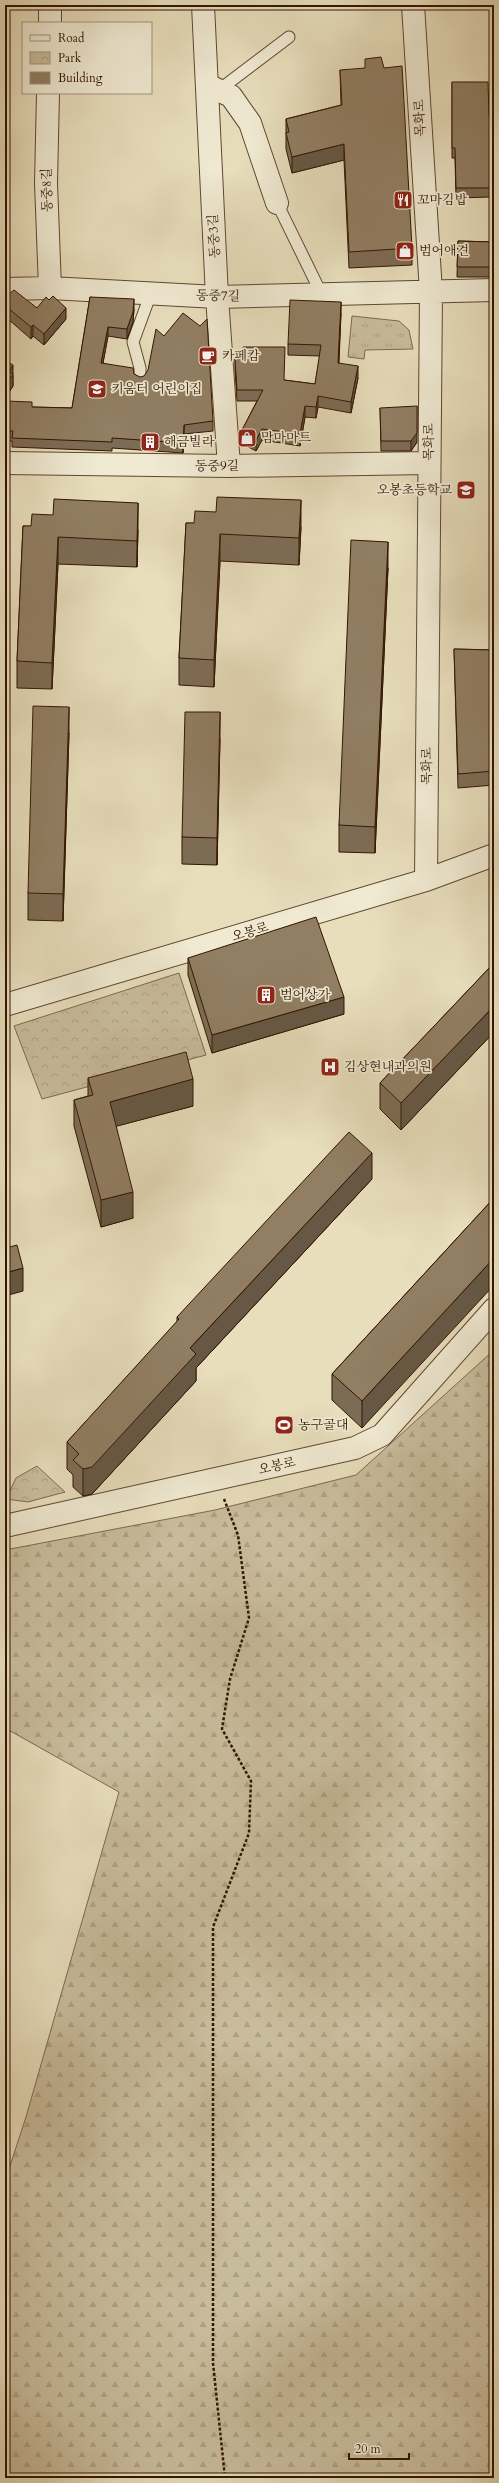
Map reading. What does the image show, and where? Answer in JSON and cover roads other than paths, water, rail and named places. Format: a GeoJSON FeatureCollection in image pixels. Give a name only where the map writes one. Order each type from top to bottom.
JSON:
{"type":"FeatureCollection","features":[{"type":"Feature","properties":{"kind":"street"},"geometry":{"type":"LineString","coordinates":[[50,5],[50,22]]}},
{"type":"Feature","properties":{"kind":"street","name":"동중3길"},"geometry":{"type":"LineString","coordinates":[[203,5],[213,88],[217,297],[229,466]]}},
{"type":"Feature","properties":{"kind":"street","name":"목화로"},"geometry":{"type":"LineString","coordinates":[[413,5],[430,292],[426,880]]}},
{"type":"Feature","properties":{"kind":"street"},"geometry":{"type":"LineString","coordinates":[[213,88],[231,96],[250,123],[277,203]]}},
{"type":"Feature","properties":{"kind":"street","name":"동중8길"},"geometry":{"type":"LineString","coordinates":[[48,94],[46,183],[50,288]]}},
{"type":"Feature","properties":{"kind":"street","name":"동중7길"},"geometry":{"type":"LineString","coordinates":[[5,289],[50,288],[217,297],[494,290]]}},
{"type":"Feature","properties":{"kind":"street","name":"동중9길"},"geometry":{"type":"LineString","coordinates":[[5,463],[229,466],[429,463]]}},
{"type":"Feature","properties":{"kind":"street","name":"오봉로"},"geometry":{"type":"LineString","coordinates":[[5,1005],[426,880],[494,855]]}},
{"type":"Feature","properties":{"kind":"street","name":"오봉로"},"geometry":{"type":"LineString","coordinates":[[5,1526],[355,1448],[382,1435],[494,1308]]}},
{"type":"Feature","properties":{"kind":"lane"},"geometry":{"type":"LineString","coordinates":[[213,88],[290,37]]}},
{"type":"Feature","properties":{"kind":"lane"},"geometry":{"type":"LineString","coordinates":[[277,203],[322,295]]}},
{"type":"Feature","properties":{"kind":"lane"},"geometry":{"type":"LineString","coordinates":[[140,380],[140,368],[133,342],[151,293]]}},
{"type":"Feature","properties":{"kind":"place","name":"꼬마김밥"},"geometry":{"type":"Point","coordinates":[403,200]}},
{"type":"Feature","properties":{"kind":"place","name":"범어애견"},"geometry":{"type":"Point","coordinates":[405,251]}},
{"type":"Feature","properties":{"kind":"place","name":"카페캄"},"geometry":{"type":"Point","coordinates":[208,356]}},
{"type":"Feature","properties":{"kind":"place","name":"키움터 어린이집"},"geometry":{"type":"Point","coordinates":[97,389]}},
{"type":"Feature","properties":{"kind":"place","name":"맘마마트"},"geometry":{"type":"Point","coordinates":[247,438]}},
{"type":"Feature","properties":{"kind":"place","name":"해금빌라"},"geometry":{"type":"Point","coordinates":[150,442]}},
{"type":"Feature","properties":{"kind":"place","name":"오봉초등학교"},"geometry":{"type":"Point","coordinates":[466,490]}},
{"type":"Feature","properties":{"kind":"place","name":"범어상가"},"geometry":{"type":"Point","coordinates":[266,995]}},
{"type":"Feature","properties":{"kind":"place","name":"김상현내과의원"},"geometry":{"type":"Point","coordinates":[330,1067]}},
{"type":"Feature","properties":{"kind":"place","name":"농구골대"},"geometry":{"type":"Point","coordinates":[284,1425]}}]}
